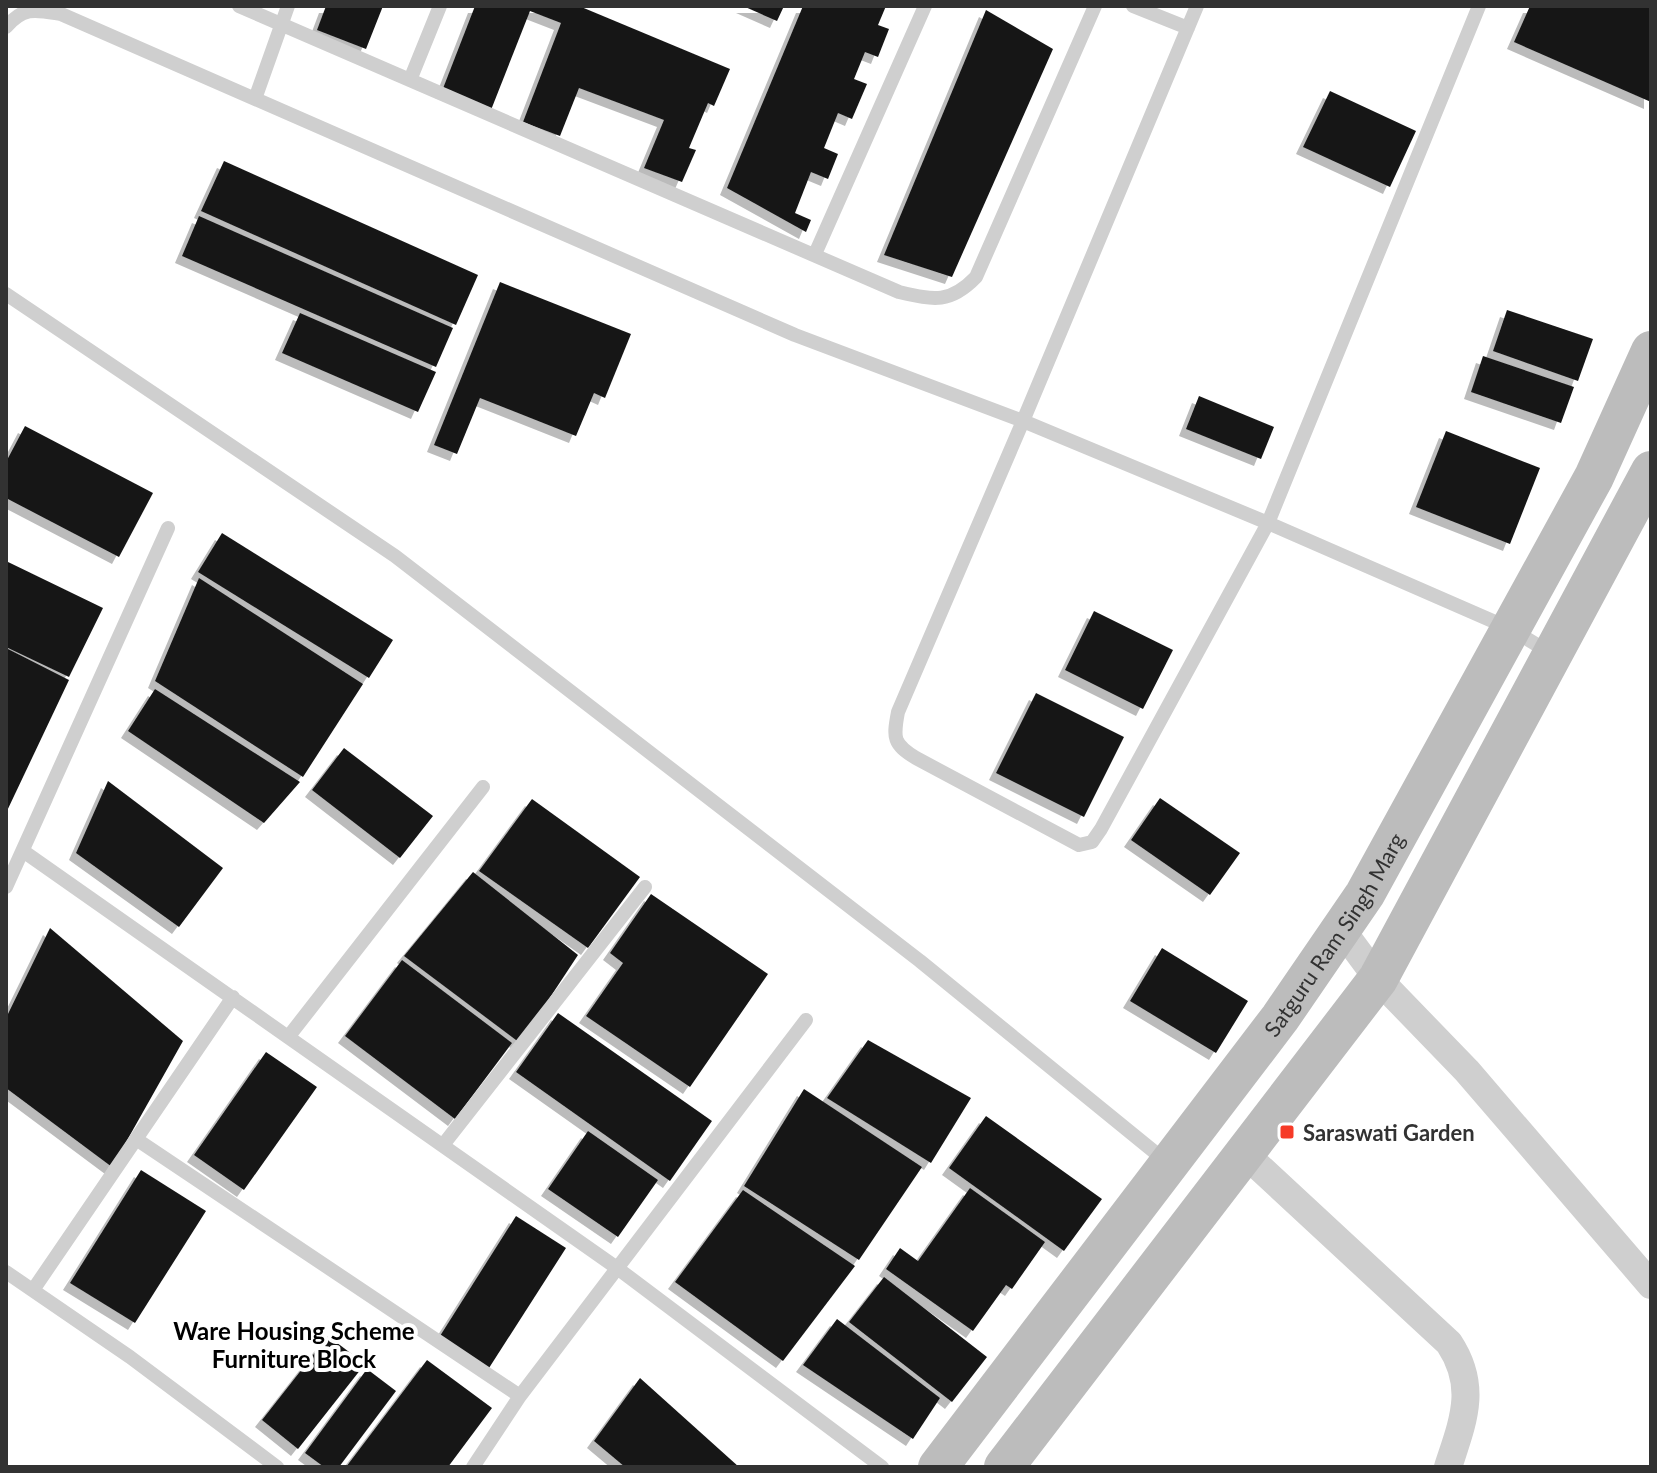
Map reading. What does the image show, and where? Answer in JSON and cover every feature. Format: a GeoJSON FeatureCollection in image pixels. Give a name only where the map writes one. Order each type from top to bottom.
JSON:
{"type":"FeatureCollection","features":[{"type":"Feature","properties":{"kind":"main road","name":"Satguru Ram Singh Marg"},"geometry":{"type":"LineString","coordinates":[[938,1467],[1280,1018],[1365,894],[1594,477],[1651,351]]}},
{"type":"Feature","properties":{"kind":"main road"},"geometry":{"type":"LineString","coordinates":[[1004,1467],[1378,979],[1651,471]]}},
{"type":"Feature","properties":{"kind":"street"},"geometry":{"type":"LineString","coordinates":[[1341,929],[1378,979],[1467,1071],[1651,1285]]}},
{"type":"Feature","properties":{"kind":"street"},"geometry":{"type":"LineString","coordinates":[[1245,1154],[1449,1343],[1460,1360],[1467,1388],[1462,1423],[1448,1467]]}},
{"type":"Feature","properties":{"kind":"lane"},"geometry":{"type":"LineString","coordinates":[[239,6],[899,292],[931,300],[962,292],[976,277],[1095,6]]}},
{"type":"Feature","properties":{"kind":"lane"},"geometry":{"type":"LineString","coordinates":[[255,99],[288,6]]}},
{"type":"Feature","properties":{"kind":"lane"},"geometry":{"type":"LineString","coordinates":[[410,80],[440,6]]}},
{"type":"Feature","properties":{"kind":"lane"},"geometry":{"type":"LineString","coordinates":[[815,254],[925,6]]}},
{"type":"Feature","properties":{"kind":"lane"},"geometry":{"type":"LineString","coordinates":[[1133,6],[1188,28]]}},
{"type":"Feature","properties":{"kind":"lane"},"geometry":{"type":"LineString","coordinates":[[1197,6],[898,712],[894,734],[900,748],[916,758],[1064,840],[1079,845],[1092,842],[1101,829],[1268,523],[1479,6]]}},
{"type":"Feature","properties":{"kind":"lane"},"geometry":{"type":"LineString","coordinates":[[6,27],[17,15],[35,10],[61,14],[795,335],[1023,421],[1268,523],[1511,629],[1553,654]]}},
{"type":"Feature","properties":{"kind":"lane"},"geometry":{"type":"LineString","coordinates":[[6,294],[395,556],[920,961],[1169,1164]]}},
{"type":"Feature","properties":{"kind":"lane"},"geometry":{"type":"LineString","coordinates":[[6,887],[168,528]]}},
{"type":"Feature","properties":{"kind":"lane"},"geometry":{"type":"LineString","coordinates":[[289,1036],[483,787]]}},
{"type":"Feature","properties":{"kind":"lane"},"geometry":{"type":"LineString","coordinates":[[23,851],[617,1268],[882,1467]]}},
{"type":"Feature","properties":{"kind":"lane"},"geometry":{"type":"LineString","coordinates":[[443,1145],[645,887]]}},
{"type":"Feature","properties":{"kind":"lane"},"geometry":{"type":"LineString","coordinates":[[33,1290],[233,997]]}},
{"type":"Feature","properties":{"kind":"lane"},"geometry":{"type":"LineString","coordinates":[[473,1467],[520,1396],[806,1020]]}},
{"type":"Feature","properties":{"kind":"lane"},"geometry":{"type":"LineString","coordinates":[[136,1139],[520,1396]]}},
{"type":"Feature","properties":{"kind":"lane"},"geometry":{"type":"LineString","coordinates":[[6,1272],[130,1357],[277,1467]]}},
{"type":"Feature","properties":{"kind":"building"},"geometry":{"type":"Polygon","coordinates":[[[326,6],[383,6],[366,49],[317,30],[326,6]]]}},
{"type":"Feature","properties":{"kind":"building"},"geometry":{"type":"Polygon","coordinates":[[[475,6],[579,6],[730,69],[714,106],[708,103],[689,148],[696,150],[682,182],[644,168],[664,120],[579,88],[560,136],[523,122],[561,23],[530,11],[491,110],[442,91],[475,6]]]}},
{"type":"Feature","properties":{"kind":"building"},"geometry":{"type":"Polygon","coordinates":[[[743,6],[784,6],[777,21],[743,6]]]}},
{"type":"Feature","properties":{"kind":"building"},"geometry":{"type":"Polygon","coordinates":[[[803,6],[886,6],[878,25],[889,29],[878,57],[865,52],[854,79],[867,84],[852,119],[838,113],[824,148],[838,154],[828,179],[811,172],[795,213],[811,220],[806,232],[727,188],[803,6]]]}},
{"type":"Feature","properties":{"kind":"building"},"geometry":{"type":"Polygon","coordinates":[[[1530,6],[1651,6],[1651,102],[1514,42],[1530,6]]]}},
{"type":"Feature","properties":{"kind":"building"},"geometry":{"type":"Polygon","coordinates":[[[986,10],[1053,49],[952,277],[884,255],[986,10]]]}},
{"type":"Feature","properties":{"kind":"building"},"geometry":{"type":"Polygon","coordinates":[[[1330,91],[1416,131],[1390,187],[1303,147],[1330,91]]]}},
{"type":"Feature","properties":{"kind":"building"},"geometry":{"type":"Polygon","coordinates":[[[224,161],[478,275],[456,325],[201,211],[224,161]]]}},
{"type":"Feature","properties":{"kind":"building"},"geometry":{"type":"Polygon","coordinates":[[[199,216],[453,328],[436,367],[182,256],[199,216]]]}},
{"type":"Feature","properties":{"kind":"building"},"geometry":{"type":"Polygon","coordinates":[[[500,282],[631,334],[605,398],[594,393],[576,436],[480,398],[457,454],[434,445],[500,282]]]}},
{"type":"Feature","properties":{"kind":"building"},"geometry":{"type":"Polygon","coordinates":[[[1507,310],[1593,339],[1578,381],[1493,351],[1507,310]]]}},
{"type":"Feature","properties":{"kind":"building"},"geometry":{"type":"Polygon","coordinates":[[[300,313],[436,372],[418,412],[282,353],[300,313]]]}},
{"type":"Feature","properties":{"kind":"building"},"geometry":{"type":"Polygon","coordinates":[[[1483,356],[1574,387],[1561,423],[1471,392],[1483,356]]]}},
{"type":"Feature","properties":{"kind":"building"},"geometry":{"type":"Polygon","coordinates":[[[1199,396],[1274,427],[1261,459],[1186,429],[1199,396]]]}},
{"type":"Feature","properties":{"kind":"building"},"geometry":{"type":"Polygon","coordinates":[[[25,426],[153,493],[119,557],[6,498],[6,462],[25,426]]]}},
{"type":"Feature","properties":{"kind":"building"},"geometry":{"type":"Polygon","coordinates":[[[1446,431],[1540,468],[1510,544],[1416,507],[1446,431]]]}},
{"type":"Feature","properties":{"kind":"building"},"geometry":{"type":"Polygon","coordinates":[[[222,533],[393,640],[369,678],[198,572],[222,533]]]}},
{"type":"Feature","properties":{"kind":"building"},"geometry":{"type":"Polygon","coordinates":[[[6,561],[103,608],[69,677],[6,647],[6,561]]]}},
{"type":"Feature","properties":{"kind":"building"},"geometry":{"type":"Polygon","coordinates":[[[199,578],[363,684],[303,777],[155,681],[199,578]]]}},
{"type":"Feature","properties":{"kind":"building"},"geometry":{"type":"Polygon","coordinates":[[[1094,611],[1173,650],[1143,709],[1065,670],[1094,611]]]}},
{"type":"Feature","properties":{"kind":"building"},"geometry":{"type":"Polygon","coordinates":[[[6,648],[69,680],[6,813],[6,648]]]}},
{"type":"Feature","properties":{"kind":"building"},"geometry":{"type":"Polygon","coordinates":[[[155,689],[300,782],[264,823],[128,731],[155,689]]]}},
{"type":"Feature","properties":{"kind":"building"},"geometry":{"type":"Polygon","coordinates":[[[1036,693],[1124,737],[1084,817],[996,773],[1036,693]]]}},
{"type":"Feature","properties":{"kind":"building"},"geometry":{"type":"Polygon","coordinates":[[[344,748],[433,816],[400,858],[312,790],[344,748]]]}},
{"type":"Feature","properties":{"kind":"building"},"geometry":{"type":"Polygon","coordinates":[[[108,781],[223,868],[179,927],[76,853],[108,781]]]}},
{"type":"Feature","properties":{"kind":"building"},"geometry":{"type":"Polygon","coordinates":[[[1160,798],[1240,853],[1210,895],[1131,840],[1160,798]]]}},
{"type":"Feature","properties":{"kind":"building"},"geometry":{"type":"Polygon","coordinates":[[[532,799],[640,877],[588,948],[479,871],[532,799]]]}},
{"type":"Feature","properties":{"kind":"building"},"geometry":{"type":"Polygon","coordinates":[[[473,872],[578,955],[520,1043],[404,956],[473,872]]]}},
{"type":"Feature","properties":{"kind":"building"},"geometry":{"type":"Polygon","coordinates":[[[651,894],[768,974],[690,1087],[586,1016],[623,963],[610,953],[651,894]]]}},
{"type":"Feature","properties":{"kind":"building"},"geometry":{"type":"Polygon","coordinates":[[[50,928],[183,1041],[112,1167],[6,1088],[6,1018],[50,928]]]}},
{"type":"Feature","properties":{"kind":"building"},"geometry":{"type":"Polygon","coordinates":[[[1162,948],[1248,1001],[1216,1053],[1130,1001],[1162,948]]]}},
{"type":"Feature","properties":{"kind":"building"},"geometry":{"type":"Polygon","coordinates":[[[402,960],[512,1043],[455,1119],[345,1036],[402,960]]]}},
{"type":"Feature","properties":{"kind":"building"},"geometry":{"type":"Polygon","coordinates":[[[558,1013],[712,1121],[670,1181],[516,1072],[558,1013]]]}},
{"type":"Feature","properties":{"kind":"building"},"geometry":{"type":"Polygon","coordinates":[[[868,1040],[971,1098],[931,1163],[827,1098],[868,1040]]]}},
{"type":"Feature","properties":{"kind":"building"},"geometry":{"type":"Polygon","coordinates":[[[266,1052],[317,1087],[244,1190],[194,1155],[266,1052]]]}},
{"type":"Feature","properties":{"kind":"building"},"geometry":{"type":"Polygon","coordinates":[[[804,1089],[922,1167],[859,1260],[744,1186],[804,1089]]]}},
{"type":"Feature","properties":{"kind":"building"},"geometry":{"type":"Polygon","coordinates":[[[986,1116],[1102,1199],[1064,1251],[949,1168],[986,1116]]]}},
{"type":"Feature","properties":{"kind":"building"},"geometry":{"type":"Polygon","coordinates":[[[588,1131],[658,1180],[618,1237],[548,1189],[588,1131]]]}},
{"type":"Feature","properties":{"kind":"building"},"geometry":{"type":"Polygon","coordinates":[[[141,1170],[206,1211],[135,1323],[70,1283],[141,1170]]]}},
{"type":"Feature","properties":{"kind":"building"},"geometry":{"type":"Polygon","coordinates":[[[970,1188],[1045,1242],[1012,1289],[1006,1285],[973,1331],[886,1269],[900,1248],[918,1261],[970,1188]]]}},
{"type":"Feature","properties":{"kind":"building"},"geometry":{"type":"Polygon","coordinates":[[[743,1190],[855,1266],[783,1361],[675,1282],[743,1190]]]}},
{"type":"Feature","properties":{"kind":"building"},"geometry":{"type":"Polygon","coordinates":[[[516,1216],[566,1248],[489,1368],[440,1336],[516,1216]]]}},
{"type":"Feature","properties":{"kind":"building"},"geometry":{"type":"Polygon","coordinates":[[[884,1277],[987,1357],[952,1402],[849,1322],[884,1277]]]}},
{"type":"Feature","properties":{"kind":"building"},"geometry":{"type":"Polygon","coordinates":[[[837,1319],[940,1398],[913,1439],[803,1365],[837,1319]]]}},
{"type":"Feature","properties":{"kind":"building"},"geometry":{"type":"Polygon","coordinates":[[[328,1336],[365,1364],[298,1449],[262,1420],[328,1336]]]}},
{"type":"Feature","properties":{"kind":"building"},"geometry":{"type":"Polygon","coordinates":[[[427,1360],[492,1408],[448,1467],[346,1467],[427,1360]]]}},
{"type":"Feature","properties":{"kind":"building"},"geometry":{"type":"Polygon","coordinates":[[[367,1369],[396,1391],[339,1467],[324,1467],[305,1453],[367,1369]]]}},
{"type":"Feature","properties":{"kind":"building"},"geometry":{"type":"Polygon","coordinates":[[[640,1378],[739,1467],[625,1467],[594,1441],[640,1378]]]}},
{"type":"Feature","properties":{"kind":"place","name":"Saraswati Garden"},"geometry":{"type":"Point","coordinates":[1287,1132]}},
{"type":"Feature","properties":{"kind":"district","name":"Ware Housing Scheme Furniture Block"},"geometry":{"type":"Point","coordinates":[294,1344]}}]}
